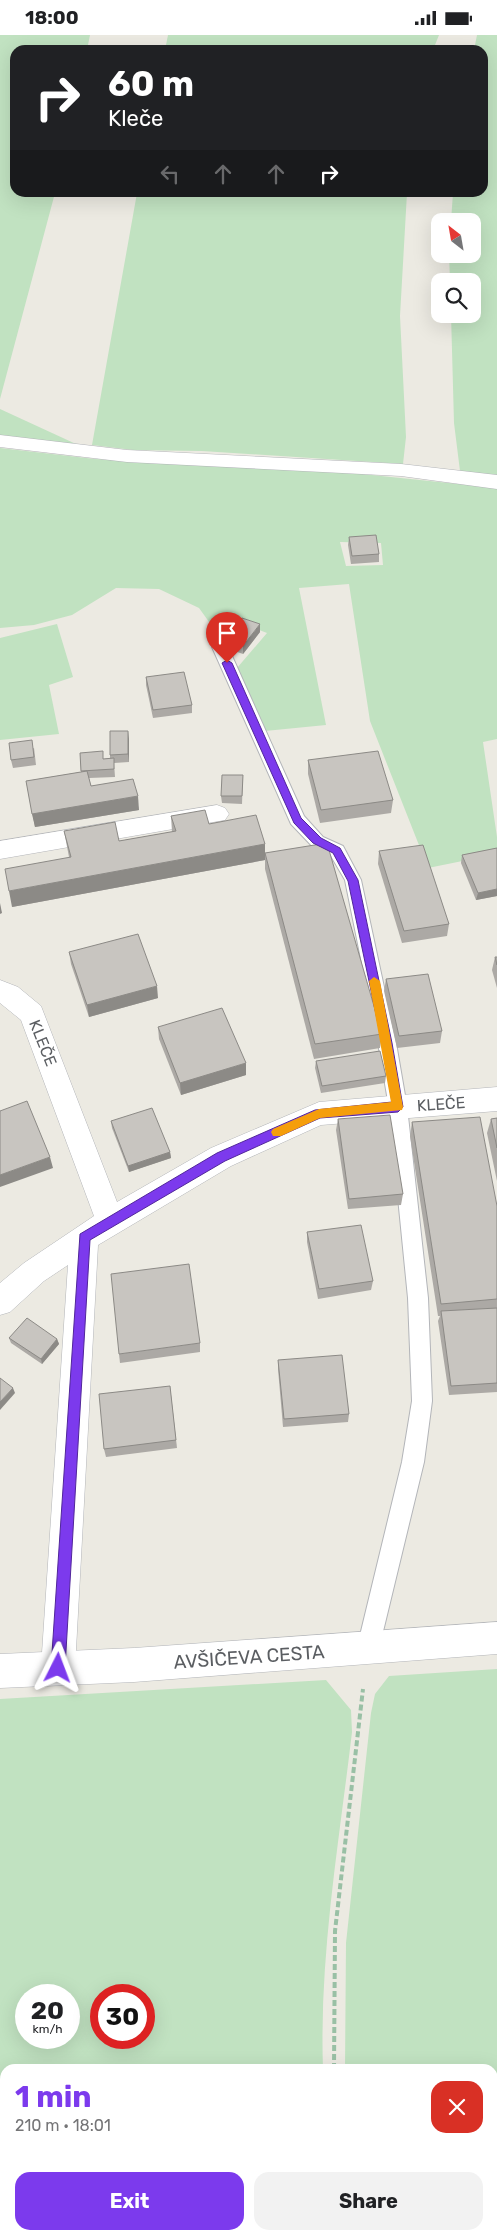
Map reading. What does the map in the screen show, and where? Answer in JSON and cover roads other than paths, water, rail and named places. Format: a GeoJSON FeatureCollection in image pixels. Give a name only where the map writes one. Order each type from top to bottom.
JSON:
{"type":"FeatureCollection","features":[{"type":"Feature","properties":{"kind":"street"},"geometry":{"type":"LineString","coordinates":[[0,441],[127,456],[401,470],[497,482]]}},
{"type":"Feature","properties":{"kind":"street"},"geometry":{"type":"LineString","coordinates":[[0,850],[217,814]]}},
{"type":"Feature","properties":{"kind":"street","name":"KLEČE"},"geometry":{"type":"LineString","coordinates":[[0,991],[9,995],[32,1014],[110,1221]]}},
{"type":"Feature","properties":{"kind":"street","name":"KLEČE"},"geometry":{"type":"LineString","coordinates":[[0,1302],[34,1272],[110,1221],[221,1157],[319,1114],[497,1099]]}},
{"type":"Feature","properties":{"kind":"street"},"geometry":{"type":"LineString","coordinates":[[58,1668],[84,1237]]}},
{"type":"Feature","properties":{"kind":"street","name":"AVŠIČEVA CESTA"},"geometry":{"type":"LineString","coordinates":[[0,1671],[134,1665],[497,1638]]}},
{"type":"Feature","properties":{"kind":"lane"},"geometry":{"type":"LineString","coordinates":[[220,647],[297,820],[317,841],[337,851],[353,880],[387,1043],[398,1107],[418,1298],[422,1401],[413,1462],[368,1648]]}}]}
